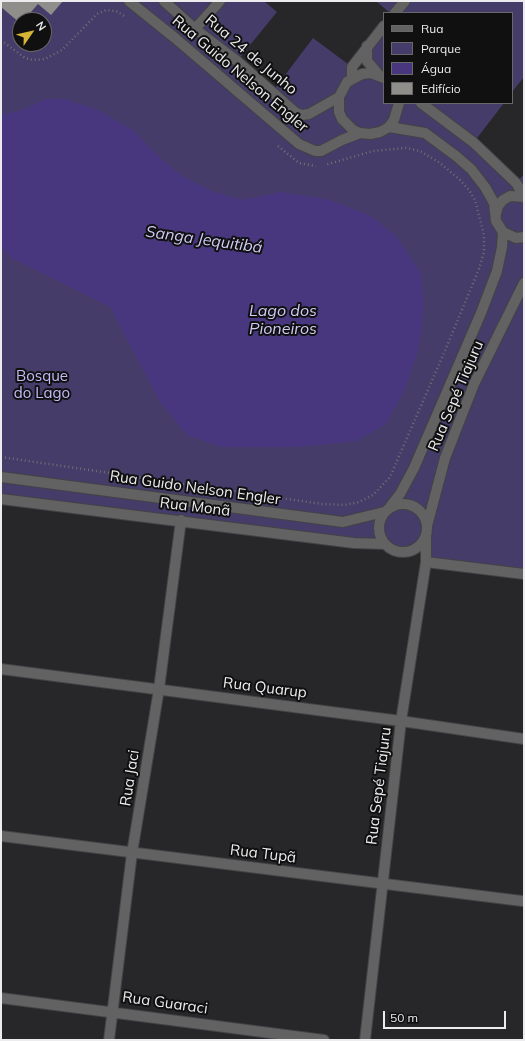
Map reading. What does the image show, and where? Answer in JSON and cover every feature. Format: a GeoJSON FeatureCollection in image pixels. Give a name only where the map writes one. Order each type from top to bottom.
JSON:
{"type":"FeatureCollection","features":[{"type":"Feature","properties":{"kind":"street","name":"Rua Guido Nelson Engler"},"geometry":{"type":"LineString","coordinates":[[128,1],[181,43],[299,144],[315,151],[321,151],[360,133],[370,134],[380,132],[389,127]]}},
{"type":"Feature","properties":{"kind":"street","name":"Rua 24 de Junho"},"geometry":{"type":"LineString","coordinates":[[164,1],[195,29],[237,61],[296,113],[302,115],[309,114],[339,97]]}},
{"type":"Feature","properties":{"kind":"street"},"geometry":{"type":"LineString","coordinates":[[195,29],[220,1]]}},
{"type":"Feature","properties":{"kind":"street"},"geometry":{"type":"LineString","coordinates":[[396,12],[405,1]]}},
{"type":"Feature","properties":{"kind":"street"},"geometry":{"type":"LineString","coordinates":[[352,78],[352,67],[383,27]]}},
{"type":"Feature","properties":{"kind":"street"},"geometry":{"type":"LineString","coordinates":[[367,46],[367,61],[382,76]]}},
{"type":"Feature","properties":{"kind":"street"},"geometry":{"type":"LineString","coordinates":[[360,133],[353,130],[342,119],[338,104],[342,89],[352,78],[362,74],[382,76]]}},
{"type":"Feature","properties":{"kind":"street"},"geometry":{"type":"LineString","coordinates":[[399,104],[394,120],[389,127],[409,129],[425,133],[456,156],[481,181],[494,203],[496,221],[503,232],[516,238],[524,236]]}},
{"type":"Feature","properties":{"kind":"street"},"geometry":{"type":"LineString","coordinates":[[422,104],[473,142],[516,183],[524,196]]}},
{"type":"Feature","properties":{"kind":"street"},"geometry":{"type":"LineString","coordinates":[[496,214],[498,206],[503,200],[510,196],[524,196]]}},
{"type":"Feature","properties":{"kind":"street"},"geometry":{"type":"LineString","coordinates":[[387,510],[403,503],[417,508],[422,512],[427,526],[426,537],[421,544],[408,552],[392,550],[381,539],[379,525],[387,510],[400,494],[414,468],[481,313],[497,271],[502,247],[503,232]]}},
{"type":"Feature","properties":{"kind":"street","name":"Rua Sepé Tiajuru"},"geometry":{"type":"LineString","coordinates":[[427,526],[445,458],[474,384],[524,284]]}},
{"type":"Feature","properties":{"kind":"street","name":"Rua Guido Nelson Engler"},"geometry":{"type":"LineString","coordinates":[[1,477],[343,522],[387,510]]}},
{"type":"Feature","properties":{"kind":"street","name":"Rua Monã"},"geometry":{"type":"LineString","coordinates":[[1,499],[181,520],[354,543],[386,544]]}},
{"type":"Feature","properties":{"kind":"street","name":"Rua Jaci"},"geometry":{"type":"LineString","coordinates":[[109,1040],[132,853],[159,689],[181,520]]}},
{"type":"Feature","properties":{"kind":"street","name":"Rua Sepé Tiajuru"},"geometry":{"type":"LineString","coordinates":[[365,1040],[401,721],[426,562],[426,537]]}},
{"type":"Feature","properties":{"kind":"street"},"geometry":{"type":"LineString","coordinates":[[415,548],[426,562],[524,574]]}},
{"type":"Feature","properties":{"kind":"street","name":"Rua Quarup"},"geometry":{"type":"LineString","coordinates":[[1,669],[401,721],[524,739]]}},
{"type":"Feature","properties":{"kind":"street","name":"Rua Tupã"},"geometry":{"type":"LineString","coordinates":[[1,836],[522,901]]}},
{"type":"Feature","properties":{"kind":"street","name":"Rua Guaraci"},"geometry":{"type":"LineString","coordinates":[[1,998],[324,1040]]}},
{"type":"Feature","properties":{"kind":"path"},"geometry":{"type":"LineString","coordinates":[[1,40],[26,58],[34,60],[45,59],[62,50],[97,14],[106,10],[116,11],[132,22]]}},
{"type":"Feature","properties":{"kind":"path"},"geometry":{"type":"LineString","coordinates":[[1,457],[322,504],[345,505],[359,502],[373,496],[383,486],[390,477],[479,269],[484,252],[484,235],[475,200],[460,180],[440,164],[420,151],[406,148],[373,151],[327,164],[310,166],[299,164],[273,141]]}},
{"type":"Feature","properties":{"kind":"green space","name":"Bosque do Lago"},"geometry":{"type":"Polygon","coordinates":[[[1,1],[264,1],[277,12],[237,61],[273,91],[313,38],[352,67],[352,78],[371,73],[367,46],[383,27],[383,104],[503,104],[474,142],[516,183],[524,174],[524,574],[426,562],[421,544],[407,552],[400,552],[385,544],[1,499],[1,1]]]}},
{"type":"Feature","properties":{"kind":"green space"},"geometry":{"type":"Polygon","coordinates":[[[376,1],[524,1],[524,77],[513,91],[513,12],[389,12],[376,1]]]}},
{"type":"Feature","properties":{"kind":"water","name":"Lago dos Pioneiros"},"geometry":{"type":"Polygon","coordinates":[[[46,99],[64,99],[98,110],[134,131],[160,158],[182,176],[212,191],[242,200],[281,192],[326,199],[369,215],[395,235],[421,273],[423,301],[422,324],[417,354],[402,395],[385,425],[356,441],[295,447],[221,447],[187,435],[159,400],[110,307],[13,259],[1,247],[1,115],[23,110],[46,99]]]}},
{"type":"Feature","properties":{"kind":"building"},"geometry":{"type":"Polygon","coordinates":[[[1,1],[63,1],[52,14],[52,12],[47,12],[38,4],[31,12],[12,12],[12,16],[1,7],[1,1]]]}},
{"type":"Feature","properties":{"kind":"water label","name":"Sanga Jequitibá"},"geometry":{"type":"Point","coordinates":[204,240]}}]}
